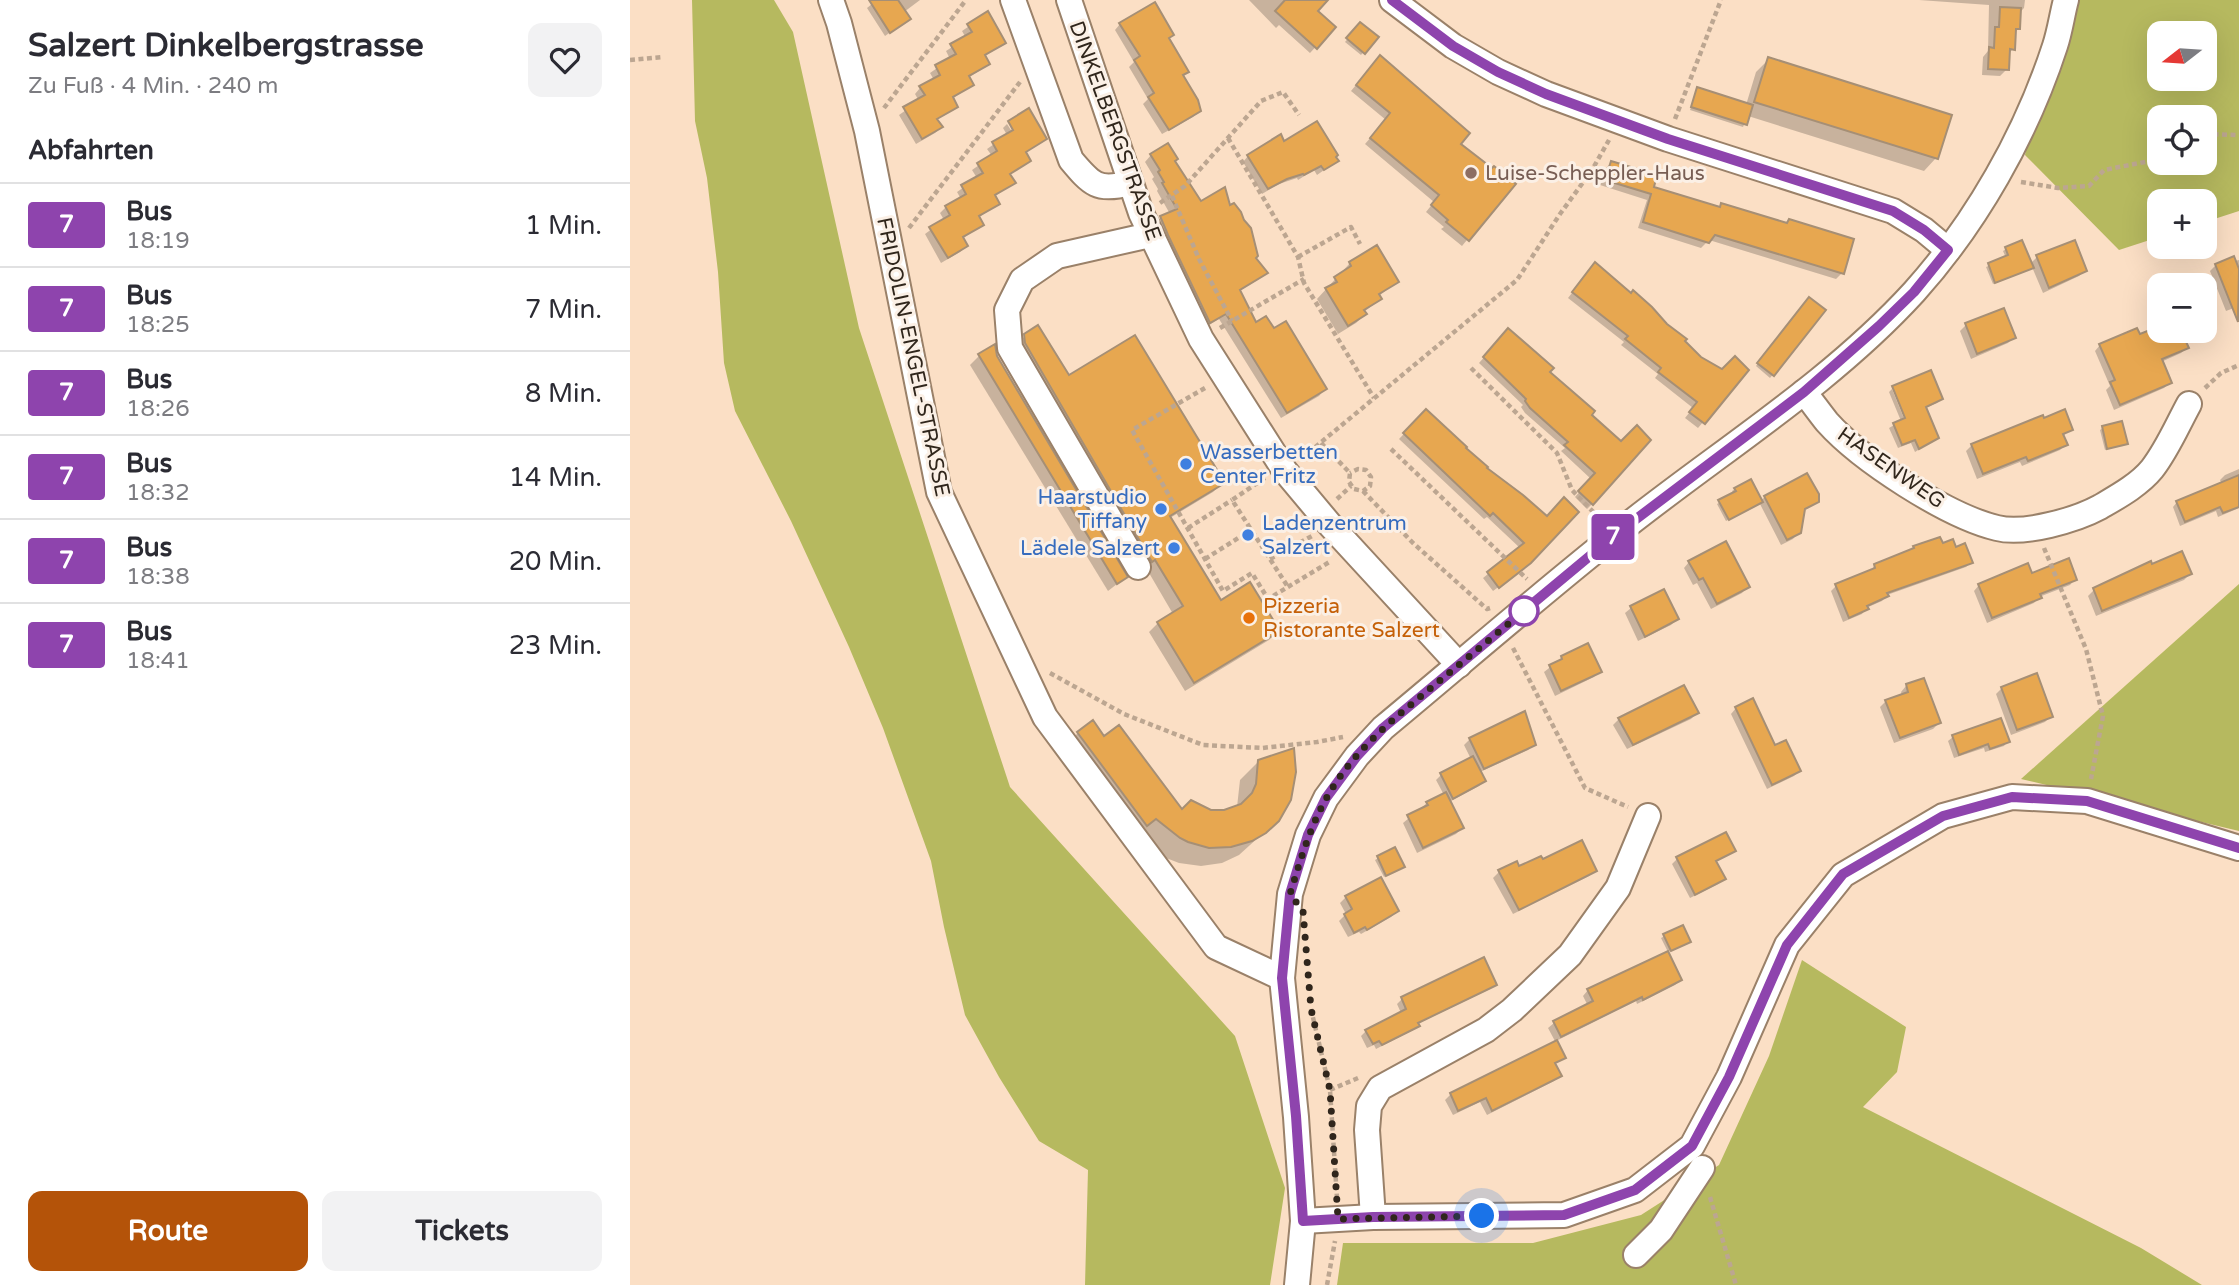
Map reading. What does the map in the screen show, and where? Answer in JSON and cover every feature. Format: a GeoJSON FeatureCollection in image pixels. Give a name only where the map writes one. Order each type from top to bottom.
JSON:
{"type":"FeatureCollection","features":[{"type":"Feature","properties":{"kind":"street","name":"FRIDOLIN-ENGEL-STRASSE"},"geometry":{"type":"LineString","coordinates":[[831,0],[867,131],[939,492],[1045,717],[1216,947],[1282,978]]}},
{"type":"Feature","properties":{"kind":"street"},"geometry":{"type":"LineString","coordinates":[[1013,0],[1071,160],[1085,177],[1098,185],[1112,188],[1129,183]]}},
{"type":"Feature","properties":{"kind":"street","name":"DINKELBERGSTRASSE"},"geometry":{"type":"LineString","coordinates":[[1069,0],[1129,183],[1201,339],[1284,469],[1331,526],[1460,665]]}},
{"type":"Feature","properties":{"kind":"street"},"geometry":{"type":"LineString","coordinates":[[1392,0],[1453,46],[1498,72],[1546,94],[1668,139],[1893,211],[1924,230],[1948,250]]}},
{"type":"Feature","properties":{"kind":"street"},"geometry":{"type":"LineString","coordinates":[[1297,1285],[1303,1221],[1282,978],[1290,894],[1308,835],[1326,798],[1357,756],[1383,728],[1615,535],[1804,392],[1914,292],[1948,250],[1998,173],[2022,130],[2055,46],[2066,0]]}},
{"type":"Feature","properties":{"kind":"street"},"geometry":{"type":"LineString","coordinates":[[1138,567],[1010,348],[1007,310],[1023,280],[1057,256],[1146,224]]}},
{"type":"Feature","properties":{"kind":"street","name":"HASENWEG"},"geometry":{"type":"LineString","coordinates":[[1804,392],[1842,437],[1878,464],[1945,508],[2000,529],[2035,527],[2087,514],[2126,491],[2151,471],[2189,404]]}},
{"type":"Feature","properties":{"kind":"street"},"geometry":{"type":"LineString","coordinates":[[1303,1221],[1373,1217],[1564,1215],[1635,1190],[1692,1146],[1729,1077],[1787,945],[1843,874],[1943,816],[2012,797],[2087,801],[2239,848]]}},
{"type":"Feature","properties":{"kind":"street"},"geometry":{"type":"LineString","coordinates":[[1373,1217],[1367,1130],[1370,1106],[1380,1088],[1486,1030],[1513,1010],[1570,955],[1618,888],[1648,816]]}},
{"type":"Feature","properties":{"kind":"street"},"geometry":{"type":"LineString","coordinates":[[1636,1255],[1661,1230],[1702,1168]]}},
{"type":"Feature","properties":{"kind":"path"},"geometry":{"type":"LineString","coordinates":[[867,131],[966,0]]}},
{"type":"Feature","properties":{"kind":"path"},"geometry":{"type":"LineString","coordinates":[[1685,94],[1721,0]]}},
{"type":"Feature","properties":{"kind":"path"},"geometry":{"type":"LineString","coordinates":[[630,60],[663,57]]}},
{"type":"Feature","properties":{"kind":"path"},"geometry":{"type":"LineString","coordinates":[[890,254],[1035,62]]}},
{"type":"Feature","properties":{"kind":"path"},"geometry":{"type":"LineString","coordinates":[[1146,224],[1185,186],[1261,101],[1283,92],[1299,115]]}},
{"type":"Feature","properties":{"kind":"path"},"geometry":{"type":"LineString","coordinates":[[1188,528],[1321,443],[1517,280],[1592,170],[1620,122]]}},
{"type":"Feature","properties":{"kind":"path"},"geometry":{"type":"LineString","coordinates":[[2217,134],[2239,135]]}},
{"type":"Feature","properties":{"kind":"path"},"geometry":{"type":"LineString","coordinates":[[1228,138],[1298,257],[1304,279],[1374,398]]}},
{"type":"Feature","properties":{"kind":"path"},"geometry":{"type":"LineString","coordinates":[[1998,173],[2028,184],[2058,188],[2090,186],[2104,170],[2147,162]]}},
{"type":"Feature","properties":{"kind":"path"},"geometry":{"type":"LineString","coordinates":[[1172,196],[1199,258],[1232,321]]}},
{"type":"Feature","properties":{"kind":"path"},"geometry":{"type":"LineString","coordinates":[[1298,257],[1351,227],[1360,244]]}},
{"type":"Feature","properties":{"kind":"path"},"geometry":{"type":"LineString","coordinates":[[1201,339],[1304,279]]}},
{"type":"Feature","properties":{"kind":"path"},"geometry":{"type":"LineString","coordinates":[[2189,404],[2221,373],[2239,366]]}},
{"type":"Feature","properties":{"kind":"path"},"geometry":{"type":"LineString","coordinates":[[1471,368],[1557,453],[1572,490],[1615,535]]}},
{"type":"Feature","properties":{"kind":"path"},"geometry":{"type":"LineString","coordinates":[[1224,377],[1132,430],[1223,591],[1252,573],[1268,599],[1352,549]]}},
{"type":"Feature","properties":{"kind":"path"},"geometry":{"type":"LineString","coordinates":[[1321,443],[1350,473]]}},
{"type":"Feature","properties":{"kind":"path"},"geometry":{"type":"LineString","coordinates":[[1391,449],[1518,570]]}},
{"type":"Feature","properties":{"kind":"path"},"geometry":{"type":"LineString","coordinates":[[1350,473],[1358,469],[1366,470],[1371,477],[1370,486],[1363,491]]}},
{"type":"Feature","properties":{"kind":"path"},"geometry":{"type":"LineString","coordinates":[[1350,473],[1349,482],[1354,489],[1363,491],[1391,522],[1431,559],[1487,609],[1498,606],[1585,789],[1648,816]]}},
{"type":"Feature","properties":{"kind":"path"},"geometry":{"type":"LineString","coordinates":[[1335,501],[1352,486]]}},
{"type":"Feature","properties":{"kind":"path"},"geometry":{"type":"LineString","coordinates":[[1232,500],[1288,587]]}},
{"type":"Feature","properties":{"kind":"path"},"geometry":{"type":"LineString","coordinates":[[1269,559],[1331,526]]}},
{"type":"Feature","properties":{"kind":"path"},"geometry":{"type":"LineString","coordinates":[[2035,527],[2086,649],[2103,716],[2087,801]]}},
{"type":"Feature","properties":{"kind":"path"},"geometry":{"type":"LineString","coordinates":[[1205,559],[1251,530]]}},
{"type":"Feature","properties":{"kind":"path"},"geometry":{"type":"LineString","coordinates":[[1016,654],[1124,714],[1203,745],[1262,748],[1344,736]]}},
{"type":"Feature","properties":{"kind":"path"},"geometry":{"type":"LineString","coordinates":[[1310,997],[1330,1090],[1338,1219],[1327,1285]]}},
{"type":"Feature","properties":{"kind":"path"},"geometry":{"type":"LineString","coordinates":[[1702,1168],[1736,1285]]}},
{"type":"Feature","properties":{"kind":"green space"},"geometry":{"type":"Polygon","coordinates":[[[692,0],[774,0],[793,32],[859,328],[1010,787],[1235,1036],[1285,1188],[1270,1285],[1085,1285],[1088,1170],[1039,1141],[965,1015],[931,861],[883,728],[791,521],[735,411],[724,363],[718,272],[707,178],[695,121],[692,0]]]}},
{"type":"Feature","properties":{"kind":"green space"},"geometry":{"type":"Polygon","coordinates":[[[2053,0],[2239,0],[2239,211],[2217,218],[2217,189],[2147,189],[2147,241],[2119,250],[2025,155],[2053,0]]]}},
{"type":"Feature","properties":{"kind":"green space"},"geometry":{"type":"Polygon","coordinates":[[[2239,584],[2239,831],[2021,779],[2239,584]]]}},
{"type":"Feature","properties":{"kind":"green space"},"geometry":{"type":"Polygon","coordinates":[[[1802,960],[1906,1027],[1897,1072],[1863,1107],[2141,1248],[2202,1285],[1337,1285],[1343,1243],[1533,1243],[1641,1215],[1719,1165],[1769,1056],[1802,960]]]}},
{"type":"Feature","properties":{"kind":"building"},"geometry":{"type":"Polygon","coordinates":[[[869,0],[898,0],[911,19],[890,33],[869,0]]]}},
{"type":"Feature","properties":{"kind":"building"},"geometry":{"type":"Polygon","coordinates":[[[1285,0],[1328,0],[1318,11],[1336,27],[1317,49],[1275,11],[1285,0]]]}},
{"type":"Feature","properties":{"kind":"building"},"geometry":{"type":"Polygon","coordinates":[[[1155,2],[1174,35],[1169,38],[1189,72],[1183,75],[1198,100],[1201,111],[1169,130],[1148,97],[1154,93],[1134,60],[1140,56],[1119,23],[1155,2]]]}},
{"type":"Feature","properties":{"kind":"building"},"geometry":{"type":"Polygon","coordinates":[[[2000,7],[2021,8],[2015,50],[2010,49],[2009,70],[1988,69],[1989,47],[1994,48],[2000,7]]]}},
{"type":"Feature","properties":{"kind":"building"},"geometry":{"type":"Polygon","coordinates":[[[988,11],[1006,43],[985,55],[990,64],[969,76],[974,85],[953,97],[958,107],[937,119],[943,127],[922,139],[903,107],[925,95],[919,86],[940,75],[935,65],[956,54],[950,44],[972,32],[967,24],[988,11]]]}},
{"type":"Feature","properties":{"kind":"building"},"geometry":{"type":"Polygon","coordinates":[[[1360,22],[1379,37],[1365,54],[1346,38],[1360,22]]]}},
{"type":"Feature","properties":{"kind":"building"},"geometry":{"type":"Polygon","coordinates":[[[1380,55],[1470,133],[1461,144],[1516,184],[1469,241],[1431,205],[1439,195],[1370,138],[1390,113],[1356,85],[1380,55]]]}},
{"type":"Feature","properties":{"kind":"building"},"geometry":{"type":"Polygon","coordinates":[[[1768,57],[1952,115],[1938,159],[1754,102],[1768,57]]]}},
{"type":"Feature","properties":{"kind":"building"},"geometry":{"type":"Polygon","coordinates":[[[1697,87],[1753,105],[1747,125],[1691,107],[1697,87]]]}},
{"type":"Feature","properties":{"kind":"building"},"geometry":{"type":"Polygon","coordinates":[[[1029,108],[1047,139],[1026,152],[1031,161],[1010,174],[1016,183],[995,195],[1000,204],[979,216],[984,225],[963,237],[968,246],[948,258],[929,227],[950,215],[945,206],[966,194],[961,185],[983,173],[977,163],[997,151],[992,142],[1013,130],[1008,121],[1029,108]]]}},
{"type":"Feature","properties":{"kind":"building"},"geometry":{"type":"Polygon","coordinates":[[[1317,121],[1339,161],[1324,170],[1321,166],[1268,189],[1247,155],[1281,134],[1284,141],[1317,121]]]}},
{"type":"Feature","properties":{"kind":"building"},"geometry":{"type":"Polygon","coordinates":[[[1168,143],[1178,159],[1175,161],[1201,201],[1225,187],[1230,205],[1234,203],[1251,228],[1258,256],[1256,258],[1268,273],[1240,290],[1256,322],[1266,316],[1274,328],[1286,321],[1327,389],[1287,413],[1226,314],[1210,323],[1168,235],[1160,216],[1177,209],[1150,154],[1168,143]]]}},
{"type":"Feature","properties":{"kind":"building"},"geometry":{"type":"Polygon","coordinates":[[[1611,161],[1657,175],[1654,187],[1787,223],[1789,219],[1854,239],[1844,274],[1715,235],[1709,243],[1643,222],[1651,194],[1605,180],[1611,161]]]}},
{"type":"Feature","properties":{"kind":"building"},"geometry":{"type":"Polygon","coordinates":[[[2022,240],[2034,268],[1995,283],[1988,263],[2008,255],[2005,247],[2022,240]]]}},
{"type":"Feature","properties":{"kind":"building"},"geometry":{"type":"Polygon","coordinates":[[[2075,240],[2087,271],[2049,288],[2036,255],[2075,240]]]}},
{"type":"Feature","properties":{"kind":"building"},"geometry":{"type":"Polygon","coordinates":[[[1377,245],[1399,282],[1379,294],[1382,299],[1364,310],[1367,314],[1348,326],[1325,288],[1337,282],[1334,277],[1351,266],[1349,262],[1377,245]]]}},
{"type":"Feature","properties":{"kind":"building"},"geometry":{"type":"Polygon","coordinates":[[[2234,256],[2239,269],[2238,322],[2215,264],[2234,256]]]}},
{"type":"Feature","properties":{"kind":"building"},"geometry":{"type":"Polygon","coordinates":[[[1595,262],[1652,307],[1667,324],[1687,339],[1685,341],[1701,357],[1722,369],[1735,356],[1749,370],[1705,424],[1689,412],[1697,402],[1658,372],[1661,368],[1625,339],[1628,336],[1572,292],[1595,262]]]}},
{"type":"Feature","properties":{"kind":"building"},"geometry":{"type":"Polygon","coordinates":[[[1809,297],[1826,310],[1774,376],[1757,363],[1809,297]]]}},
{"type":"Feature","properties":{"kind":"building"},"geometry":{"type":"Polygon","coordinates":[[[2004,308],[2016,338],[1977,354],[1965,323],[2004,308]]]}},
{"type":"Feature","properties":{"kind":"building"},"geometry":{"type":"Polygon","coordinates":[[[1038,325],[1069,375],[1135,335],[1225,483],[1170,516],[1221,600],[1250,582],[1280,631],[1194,683],[1157,622],[1183,606],[1155,560],[1152,562],[1025,343],[1024,334],[1038,325]]]}},
{"type":"Feature","properties":{"kind":"building"},"geometry":{"type":"Polygon","coordinates":[[[1508,328],[1554,368],[1550,372],[1595,411],[1592,415],[1621,441],[1637,425],[1651,440],[1593,505],[1578,491],[1595,473],[1564,445],[1568,442],[1530,408],[1526,399],[1483,357],[1508,328]]]}},
{"type":"Feature","properties":{"kind":"building"},"geometry":{"type":"Polygon","coordinates":[[[2137,328],[2140,334],[2147,331],[2147,343],[2187,343],[2189,348],[2162,359],[2172,383],[2120,405],[2110,382],[2115,380],[2099,344],[2137,328]]]}},
{"type":"Feature","properties":{"kind":"building"},"geometry":{"type":"Polygon","coordinates":[[[995,344],[997,356],[1128,577],[1117,584],[978,354],[995,344]]]}},
{"type":"Feature","properties":{"kind":"building"},"geometry":{"type":"Polygon","coordinates":[[[1931,370],[1943,399],[1926,407],[1939,438],[1919,449],[1915,440],[1902,445],[1893,423],[1905,418],[1892,386],[1931,370]]]}},
{"type":"Feature","properties":{"kind":"building"},"geometry":{"type":"Polygon","coordinates":[[[1426,409],[1487,468],[1547,516],[1564,497],[1579,512],[1531,563],[1499,588],[1487,572],[1524,543],[1493,513],[1490,516],[1403,433],[1426,409]]]}},
{"type":"Feature","properties":{"kind":"building"},"geometry":{"type":"Polygon","coordinates":[[[2065,409],[2073,430],[2063,434],[2068,445],[2028,461],[2026,457],[1983,474],[1971,444],[2065,409]]]}},
{"type":"Feature","properties":{"kind":"building"},"geometry":{"type":"Polygon","coordinates":[[[2122,421],[2128,444],[2107,449],[2102,426],[2122,421]]]}},
{"type":"Feature","properties":{"kind":"building"},"geometry":{"type":"Polygon","coordinates":[[[1807,473],[1819,494],[1819,502],[1805,509],[1801,533],[1787,540],[1764,496],[1807,473]]]}},
{"type":"Feature","properties":{"kind":"building"},"geometry":{"type":"Polygon","coordinates":[[[2239,475],[2239,507],[2223,513],[2220,507],[2185,522],[2176,501],[2239,475]]]}},
{"type":"Feature","properties":{"kind":"building"},"geometry":{"type":"Polygon","coordinates":[[[1751,479],[1763,502],[1729,520],[1718,500],[1751,479]]]}},
{"type":"Feature","properties":{"kind":"building"},"geometry":{"type":"Polygon","coordinates":[[[1940,537],[1943,543],[1953,539],[1956,547],[1965,543],[1973,563],[1887,593],[1889,596],[1849,618],[1835,584],[1875,568],[1874,564],[1914,548],[1913,546],[1940,537]]]}},
{"type":"Feature","properties":{"kind":"building"},"geometry":{"type":"Polygon","coordinates":[[[1726,541],[1750,587],[1717,604],[1703,578],[1699,580],[1688,561],[1726,541]]]}},
{"type":"Feature","properties":{"kind":"building"},"geometry":{"type":"Polygon","coordinates":[[[2182,551],[2192,574],[2102,611],[2093,588],[2151,561],[2152,564],[2182,551]]]}},
{"type":"Feature","properties":{"kind":"building"},"geometry":{"type":"Polygon","coordinates":[[[2069,558],[2077,580],[2040,594],[2042,598],[1992,618],[1978,584],[2028,563],[2032,573],[2069,558]]]}},
{"type":"Feature","properties":{"kind":"building"},"geometry":{"type":"Polygon","coordinates":[[[1664,589],[1679,619],[1645,637],[1630,606],[1664,589]]]}},
{"type":"Feature","properties":{"kind":"building"},"geometry":{"type":"Polygon","coordinates":[[[1588,643],[1602,672],[1561,691],[1549,665],[1588,643]]]}},
{"type":"Feature","properties":{"kind":"building"},"geometry":{"type":"Polygon","coordinates":[[[2037,673],[2053,717],[2017,730],[2001,687],[2037,673]]]}},
{"type":"Feature","properties":{"kind":"building"},"geometry":{"type":"Polygon","coordinates":[[[1924,678],[1941,723],[1900,738],[1885,700],[1908,692],[1906,684],[1924,678]]]}},
{"type":"Feature","properties":{"kind":"building"},"geometry":{"type":"Polygon","coordinates":[[[1684,685],[1699,713],[1633,745],[1618,718],[1684,685]]]}},
{"type":"Feature","properties":{"kind":"building"},"geometry":{"type":"Polygon","coordinates":[[[1753,698],[1775,745],[1786,740],[1801,771],[1772,785],[1735,707],[1753,698]]]}},
{"type":"Feature","properties":{"kind":"building"},"geometry":{"type":"Polygon","coordinates":[[[1525,711],[1536,745],[1484,769],[1469,738],[1525,711]]]}},
{"type":"Feature","properties":{"kind":"building"},"geometry":{"type":"Polygon","coordinates":[[[2001,718],[2010,742],[1990,749],[1988,744],[1959,755],[1952,735],[2001,718]]]}},
{"type":"Feature","properties":{"kind":"building"},"geometry":{"type":"Polygon","coordinates":[[[1093,720],[1104,736],[1119,725],[1182,809],[1191,800],[1211,810],[1224,810],[1241,804],[1252,793],[1256,784],[1258,760],[1294,748],[1296,772],[1291,800],[1279,821],[1266,833],[1252,841],[1231,847],[1209,848],[1188,842],[1156,819],[1147,826],[1077,732],[1093,720]]]}},
{"type":"Feature","properties":{"kind":"building"},"geometry":{"type":"Polygon","coordinates":[[[1473,756],[1486,781],[1453,799],[1440,773],[1473,756]]]}},
{"type":"Feature","properties":{"kind":"building"},"geometry":{"type":"Polygon","coordinates":[[[1446,792],[1464,828],[1423,848],[1407,815],[1446,792]]]}},
{"type":"Feature","properties":{"kind":"building"},"geometry":{"type":"Polygon","coordinates":[[[1726,832],[1736,851],[1716,861],[1726,879],[1695,895],[1676,857],[1726,832]]]}},
{"type":"Feature","properties":{"kind":"building"},"geometry":{"type":"Polygon","coordinates":[[[1582,840],[1597,871],[1519,910],[1498,870],[1517,861],[1519,866],[1541,856],[1543,859],[1582,840]]]}},
{"type":"Feature","properties":{"kind":"building"},"geometry":{"type":"Polygon","coordinates":[[[1395,847],[1405,867],[1386,876],[1377,856],[1395,847]]]}},
{"type":"Feature","properties":{"kind":"building"},"geometry":{"type":"Polygon","coordinates":[[[1381,877],[1399,911],[1367,930],[1365,927],[1354,933],[1344,914],[1352,909],[1345,896],[1381,877]]]}},
{"type":"Feature","properties":{"kind":"building"},"geometry":{"type":"Polygon","coordinates":[[[1683,925],[1691,942],[1671,951],[1663,934],[1683,925]]]}},
{"type":"Feature","properties":{"kind":"building"},"geometry":{"type":"Polygon","coordinates":[[[1668,951],[1682,980],[1561,1037],[1553,1021],[1593,1001],[1587,989],[1668,951]]]}},
{"type":"Feature","properties":{"kind":"building"},"geometry":{"type":"Polygon","coordinates":[[[1484,957],[1497,985],[1418,1023],[1420,1026],[1382,1045],[1379,1041],[1373,1044],[1365,1030],[1406,1009],[1401,997],[1484,957]]]}},
{"type":"Feature","properties":{"kind":"building"},"geometry":{"type":"Polygon","coordinates":[[[1557,1040],[1566,1058],[1555,1063],[1562,1076],[1492,1111],[1486,1098],[1458,1111],[1450,1093],[1557,1040]]]}},
{"type":"Feature","properties":{"kind":"bus line","name":"7"},"geometry":{"type":"LineString","coordinates":[[1392,0],[1453,46],[1498,72],[1546,94],[1668,139],[1893,211],[1924,230],[1948,250],[1914,292],[1804,392],[1615,535],[1492,637],[1383,728],[1339,778],[1308,835],[1290,894],[1282,978],[1303,1221],[1373,1217],[1564,1215],[1635,1190],[1692,1146],[1729,1077],[1787,945],[1843,874],[1943,816],[2012,797],[2087,801],[2239,848]]}},
{"type":"Feature","properties":{"kind":"place","name":"Luise‑Scheppler‑Haus"},"geometry":{"type":"Point","coordinates":[1471,173]}},
{"type":"Feature","properties":{"kind":"place","name":"Wasserbetten Center Fritz"},"geometry":{"type":"Point","coordinates":[1186,464]}},
{"type":"Feature","properties":{"kind":"place","name":"Haarstudio Tiffany"},"geometry":{"type":"Point","coordinates":[1161,509]}},
{"type":"Feature","properties":{"kind":"place","name":"Ladenzentrum Salzert"},"geometry":{"type":"Point","coordinates":[1248,535]}},
{"type":"Feature","properties":{"kind":"place","name":"Lädele Salzert"},"geometry":{"type":"Point","coordinates":[1174,548]}},
{"type":"Feature","properties":{"kind":"place","name":"Pizzeria Ristorante Salzert"},"geometry":{"type":"Point","coordinates":[1249,618]}},
{"type":"Feature","properties":{"kind":"route"},"geometry":{"type":"LineString","coordinates":[[1482,1216],[1338,1219],[1330,1090],[1311,1009],[1303,911],[1290,894],[1308,835],[1317,816],[1339,778],[1357,756],[1383,728],[1524,611]]}}]}
